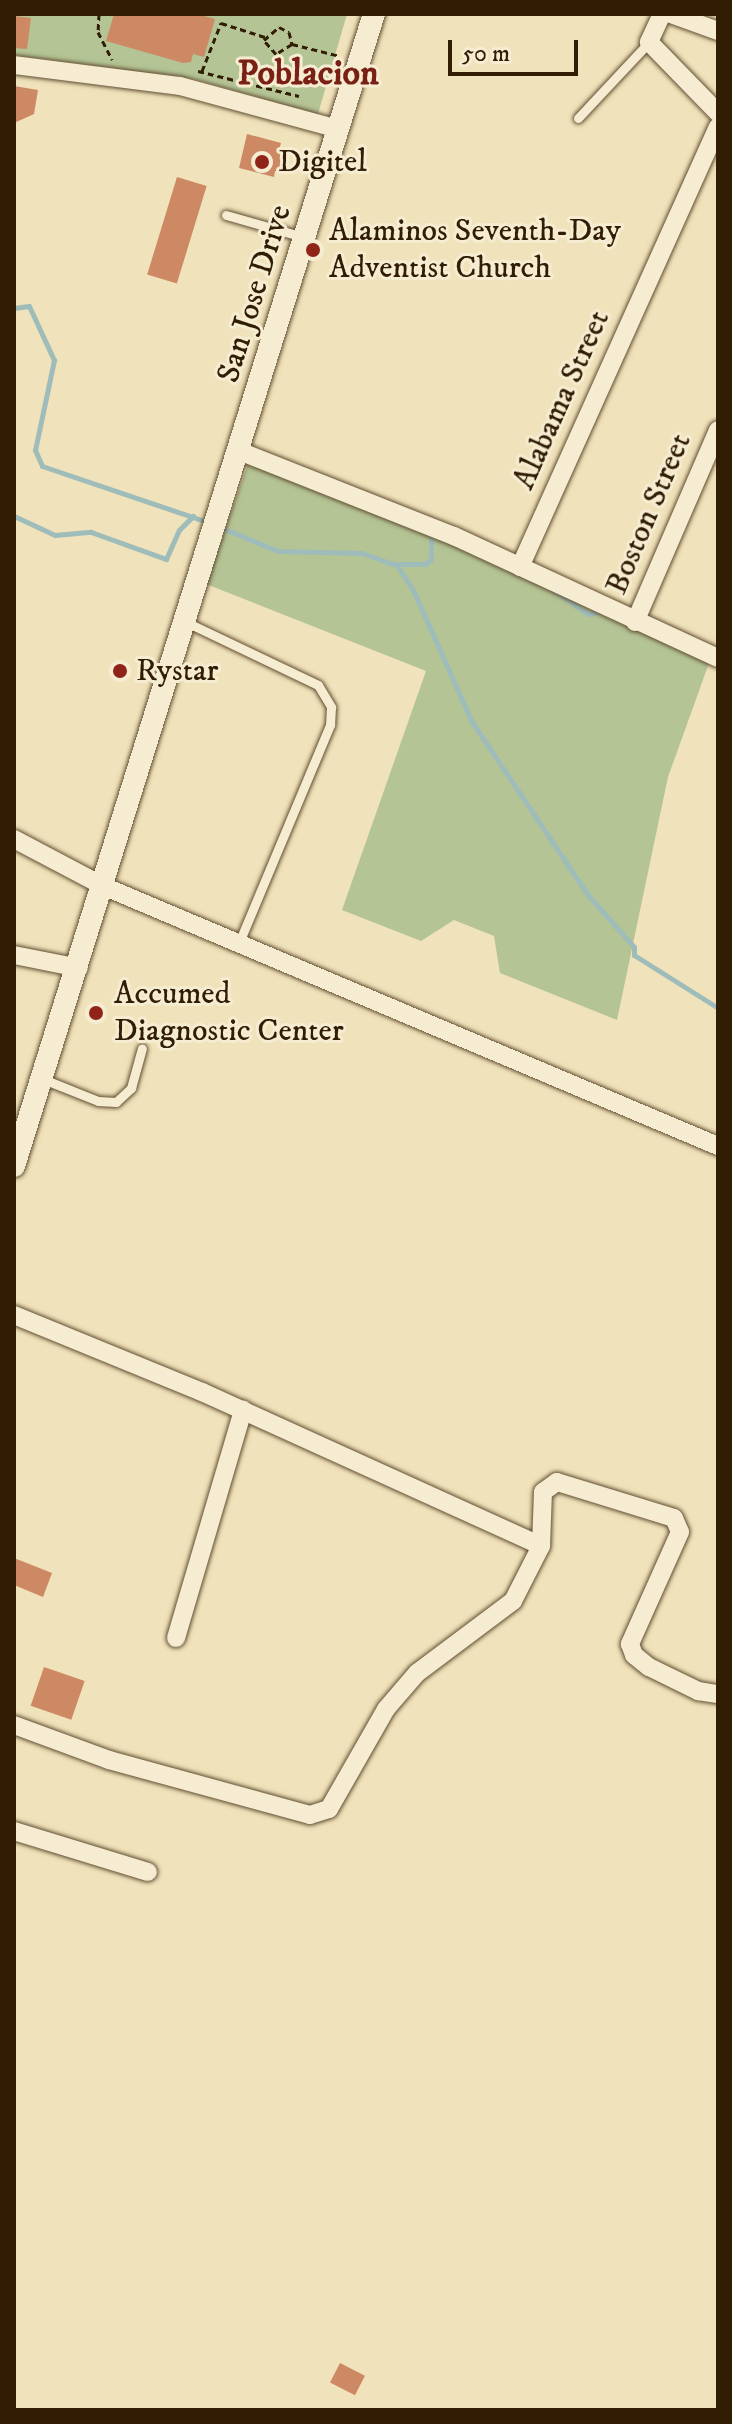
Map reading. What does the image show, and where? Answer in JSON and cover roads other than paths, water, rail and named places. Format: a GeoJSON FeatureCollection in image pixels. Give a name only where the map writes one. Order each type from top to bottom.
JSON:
{"type":"FeatureCollection","features":[{"type":"Feature","properties":{"kind":"street","name":"San Jose Drive"},"geometry":{"type":"LineString","coordinates":[[14,1166],[79,968],[185,622],[199,587],[374,14]]}},
{"type":"Feature","properties":{"kind":"street"},"geometry":{"type":"LineString","coordinates":[[662,14],[649,42],[718,113]]}},
{"type":"Feature","properties":{"kind":"street"},"geometry":{"type":"LineString","coordinates":[[671,14],[718,31]]}},
{"type":"Feature","properties":{"kind":"street"},"geometry":{"type":"LineString","coordinates":[[14,65],[180,86],[338,129]]}},
{"type":"Feature","properties":{"kind":"street","name":"Alabama Street"},"geometry":{"type":"LineString","coordinates":[[520,567],[718,127]]}},
{"type":"Feature","properties":{"kind":"street","name":"Boston Street"},"geometry":{"type":"LineString","coordinates":[[635,622],[718,430]]}},
{"type":"Feature","properties":{"kind":"street"},"geometry":{"type":"LineString","coordinates":[[239,451],[520,567],[718,658]]}},
{"type":"Feature","properties":{"kind":"street"},"geometry":{"type":"LineString","coordinates":[[14,839],[103,886],[238,945],[718,1146]]}},
{"type":"Feature","properties":{"kind":"street"},"geometry":{"type":"LineString","coordinates":[[14,955],[79,968]]}},
{"type":"Feature","properties":{"kind":"street"},"geometry":{"type":"LineString","coordinates":[[14,1315],[243,1410],[541,1546]]}},
{"type":"Feature","properties":{"kind":"street"},"geometry":{"type":"LineString","coordinates":[[176,1638],[243,1410]]}},
{"type":"Feature","properties":{"kind":"street"},"geometry":{"type":"LineString","coordinates":[[14,1725],[109,1760],[310,1815],[321,1812],[340,1797],[386,1709],[417,1673],[513,1601],[541,1546],[543,1492],[557,1482],[674,1518],[680,1532],[630,1644],[634,1655],[649,1667],[698,1691],[718,1694]]}},
{"type":"Feature","properties":{"kind":"street"},"geometry":{"type":"LineString","coordinates":[[14,1831],[148,1872]]}},
{"type":"Feature","properties":{"kind":"lane"},"geometry":{"type":"LineString","coordinates":[[578,118],[649,42]]}},
{"type":"Feature","properties":{"kind":"lane"},"geometry":{"type":"LineString","coordinates":[[226,215],[306,237]]}},
{"type":"Feature","properties":{"kind":"lane"},"geometry":{"type":"LineString","coordinates":[[185,622],[318,685],[331,707],[330,725],[238,945]]}},
{"type":"Feature","properties":{"kind":"lane"},"geometry":{"type":"LineString","coordinates":[[43,1079],[98,1101],[116,1102],[131,1088],[142,1048]]}},
{"type":"Feature","properties":{"kind":"waterway"},"geometry":{"type":"LineString","coordinates":[[14,308],[29,306],[54,360],[35,450],[42,466],[210,523]]}},
{"type":"Feature","properties":{"kind":"waterway"},"geometry":{"type":"LineString","coordinates":[[14,516],[55,535],[91,532],[166,559],[179,530],[193,516]]}},
{"type":"Feature","properties":{"kind":"waterway"},"geometry":{"type":"LineString","coordinates":[[219,527],[278,551],[362,553],[392,564],[425,564],[431,559],[431,534]]}},
{"type":"Feature","properties":{"kind":"waterway"},"geometry":{"type":"LineString","coordinates":[[396,564],[414,592],[472,722],[587,894],[634,947],[634,955],[718,1008]]}},
{"type":"Feature","properties":{"kind":"waterway"},"geometry":{"type":"LineString","coordinates":[[551,589],[588,614],[604,611]]}},
{"type":"Feature","properties":{"kind":"place","name":"Digitel"},"geometry":{"type":"Point","coordinates":[262,162]}},
{"type":"Feature","properties":{"kind":"place","name":"Alaminos Seventh-Day Adventist Church"},"geometry":{"type":"Point","coordinates":[313,250]}},
{"type":"Feature","properties":{"kind":"place","name":"Rystar"},"geometry":{"type":"Point","coordinates":[120,671]}},
{"type":"Feature","properties":{"kind":"place","name":"Accumed Diagnostic Center"},"geometry":{"type":"Point","coordinates":[96,1013]}},
{"type":"Feature","properties":{"kind":"district","name":"Poblacion"},"geometry":{"type":"Point","coordinates":[308,74]}}]}
